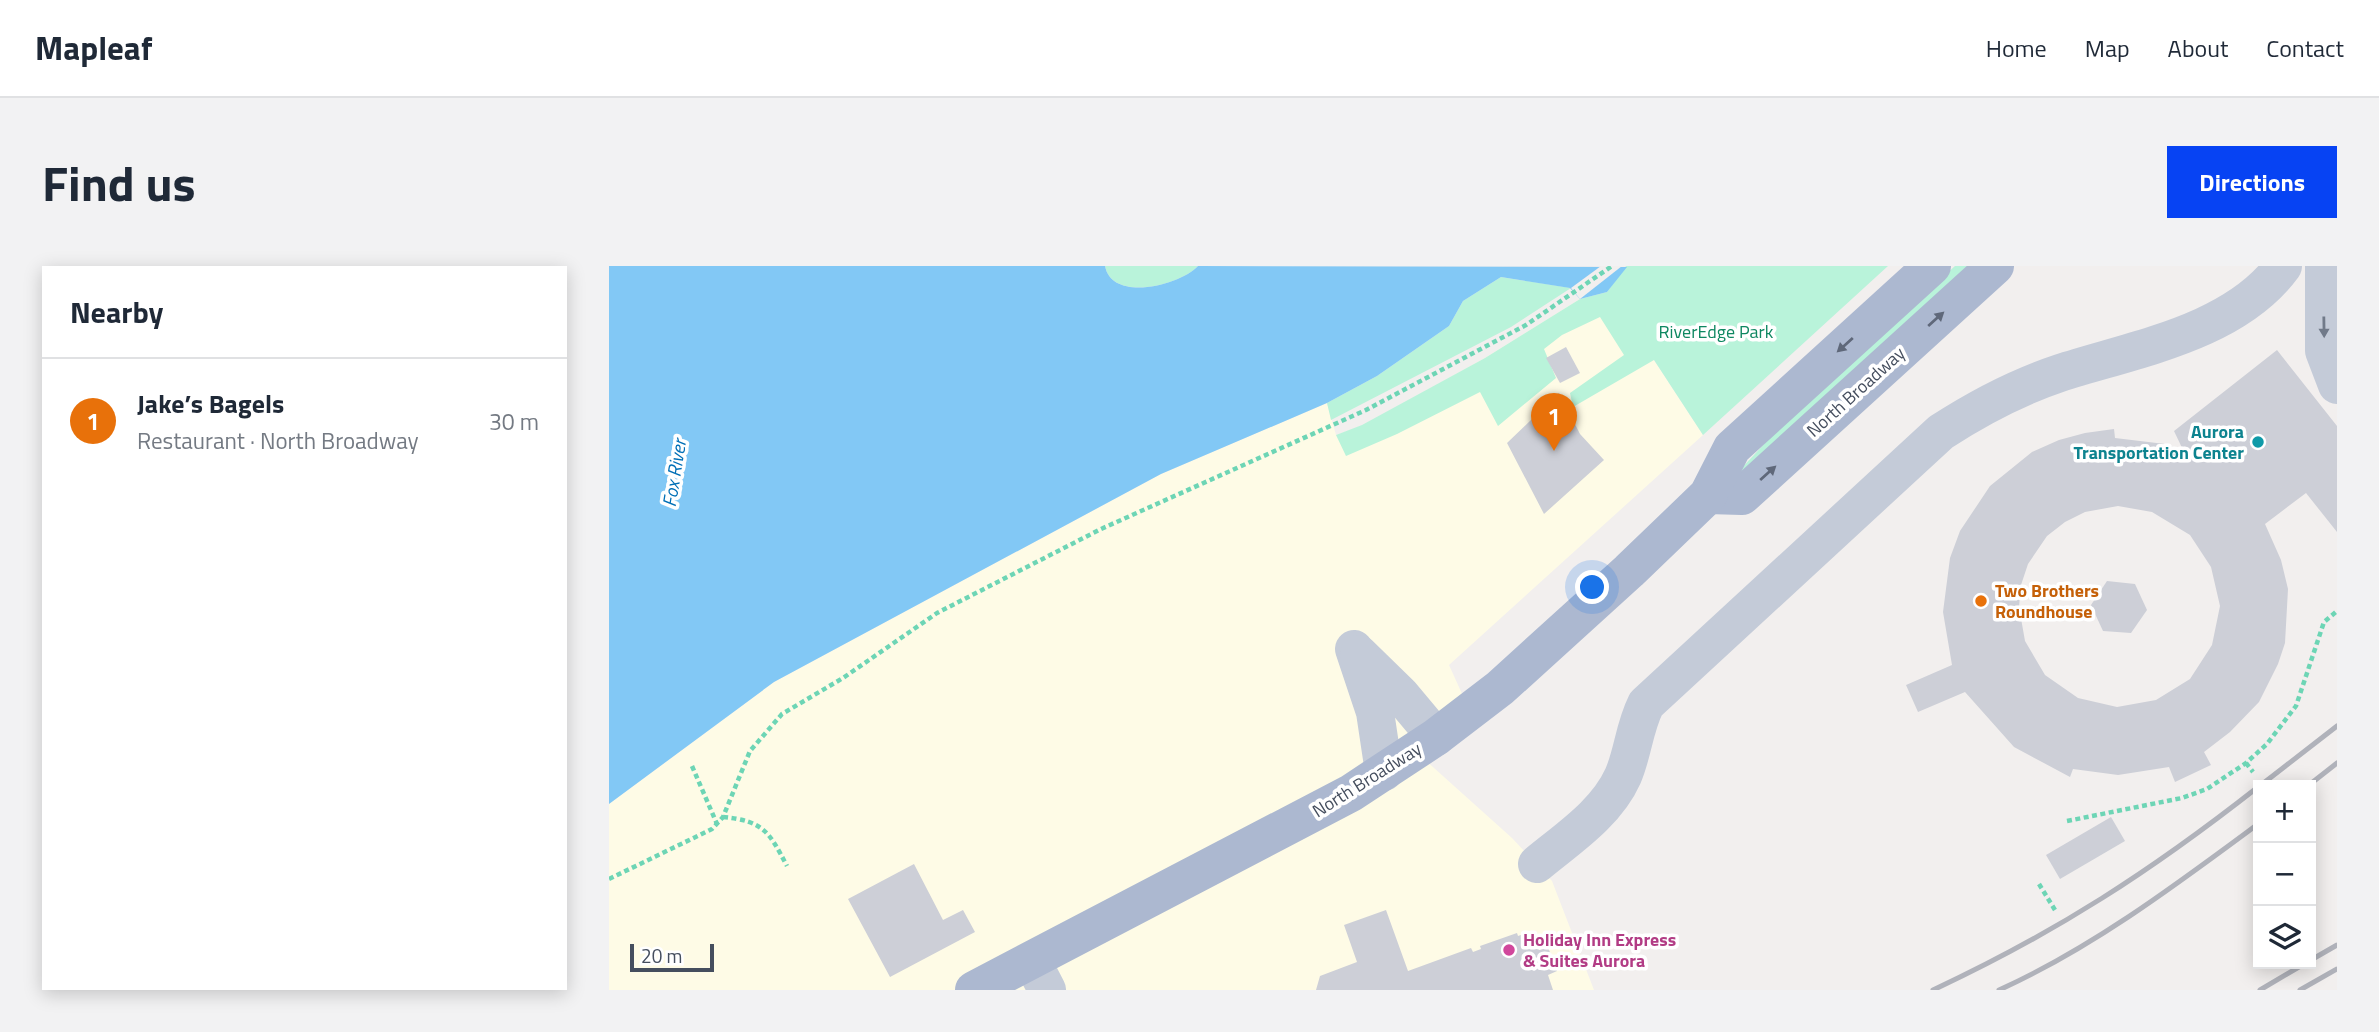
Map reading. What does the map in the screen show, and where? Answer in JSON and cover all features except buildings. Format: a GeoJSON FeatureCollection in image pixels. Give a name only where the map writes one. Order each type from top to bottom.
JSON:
{"type":"FeatureCollection","features":[{"type":"Feature","properties":{"kind":"main road","name":"North Broadway"},"geometry":{"type":"LineString","coordinates":[[974,990],[1039,976],[1254,846],[1384,772],[1436,737],[1500,688],[1709,495],[1732,448],[1932,266]]}},
{"type":"Feature","properties":{"kind":"main road","name":"North Broadway"},"geometry":{"type":"LineString","coordinates":[[1709,495],[1742,496],[1994,266]]}},
{"type":"Feature","properties":{"kind":"lane"},"geometry":{"type":"LineString","coordinates":[[1537,864],[1590,820],[1613,796],[1624,774],[1636,724],[1646,704],[1941,432],[1975,410],[2013,392],[2202,325],[2235,308],[2273,280],[2283,266]]}},
{"type":"Feature","properties":{"kind":"lane"},"geometry":{"type":"LineString","coordinates":[[2323,266],[2324,351],[2337,385]]}},
{"type":"Feature","properties":{"kind":"lane"},"geometry":{"type":"LineString","coordinates":[[1384,772],[1375,712],[1354,649],[1400,694],[1436,737]]}},
{"type":"Feature","properties":{"kind":"path"},"geometry":{"type":"LineString","coordinates":[[609,879],[717,824],[723,817],[750,751],[782,714],[843,678],[937,613],[1101,529],[1366,410],[1526,325],[1612,266]]}},
{"type":"Feature","properties":{"kind":"path"},"geometry":{"type":"LineString","coordinates":[[2067,821],[2182,798],[2207,789],[2246,763],[2267,744],[2296,706],[2324,622],[2337,611]]}},
{"type":"Feature","properties":{"kind":"path"},"geometry":{"type":"LineString","coordinates":[[2246,763],[2253,772]]}},
{"type":"Feature","properties":{"kind":"path"},"geometry":{"type":"LineString","coordinates":[[692,766],[717,824]]}},
{"type":"Feature","properties":{"kind":"path"},"geometry":{"type":"LineString","coordinates":[[723,817],[746,819],[763,827],[787,866]]}},
{"type":"Feature","properties":{"kind":"path"},"geometry":{"type":"LineString","coordinates":[[2039,884],[2055,910]]}},
{"type":"Feature","properties":{"kind":"shaded area"},"geometry":{"type":"Polygon","coordinates":[[[1580,299],[1654,360],[1703,435],[1449,665],[1468,707],[1414,750],[1512,838],[1552,881],[1594,990],[609,990],[609,804],[774,682],[1161,474],[1327,403],[1336,435],[1362,426],[1485,358],[1580,299]]]}},
{"type":"Feature","properties":{"kind":"green space"},"geometry":{"type":"Polygon","coordinates":[[[1105,266],[1198,266],[1189,273],[1163,284],[1133,287],[1120,284],[1110,277],[1105,266]]]}},
{"type":"Feature","properties":{"kind":"green space","name":"RiverEdge Park"},"geometry":{"type":"Polygon","coordinates":[[[1626,266],[1888,266],[1703,435],[1654,360],[1573,407],[1570,393],[1624,355],[1600,317],[1562,335],[1544,349],[1556,378],[1498,426],[1480,392],[1397,434],[1346,456],[1336,435],[1362,425],[1485,358],[1580,299],[1607,292],[1626,266]]]}},
{"type":"Feature","properties":{"kind":"green space"},"geometry":{"type":"Polygon","coordinates":[[[1955,266],[1971,266],[1741,475],[1739,471],[1796,410],[1955,266]]]}},
{"type":"Feature","properties":{"kind":"green space"},"geometry":{"type":"Polygon","coordinates":[[[1501,277],[1571,288],[1511,327],[1331,420],[1327,403],[1377,376],[1449,326],[1463,301],[1501,277]]]}},
{"type":"Feature","properties":{"kind":"water","name":"Fox River"},"geometry":{"type":"Polygon","coordinates":[[[609,266],[1105,266],[1110,277],[1120,284],[1133,287],[1163,284],[1189,273],[1198,266],[1627,267],[1607,292],[1580,299],[1570,288],[1501,277],[1463,301],[1449,326],[1377,376],[1327,403],[1161,474],[774,682],[609,804],[609,266]]]}},
{"type":"Feature","properties":{"kind":"pier"},"geometry":{"type":"Polygon","coordinates":[[[1601,266],[1622,266],[1580,299],[1571,288],[1601,266]]]}},
{"type":"Feature","properties":{"kind":"railway"},"geometry":{"type":"LineString","coordinates":[[2267,780],[2337,726]]}},
{"type":"Feature","properties":{"kind":"railway"},"geometry":{"type":"LineString","coordinates":[[2315,780],[2337,763]]}},
{"type":"Feature","properties":{"kind":"railway"},"geometry":{"type":"LineString","coordinates":[[1933,990],[2021,946],[2102,898],[2180,846],[2253,791]]}},
{"type":"Feature","properties":{"kind":"railway"},"geometry":{"type":"LineString","coordinates":[[1999,990],[2100,935],[2165,892],[2253,828]]}},
{"type":"Feature","properties":{"kind":"railway"},"geometry":{"type":"LineString","coordinates":[[2316,957],[2337,945]]}},
{"type":"Feature","properties":{"kind":"railway"},"geometry":{"type":"LineString","coordinates":[[2260,990],[2296,969]]}},
{"type":"Feature","properties":{"kind":"railway"},"geometry":{"type":"LineString","coordinates":[[2300,990],[2337,969]]}},
{"type":"Feature","properties":{"kind":"place","name":"Aurora Transportation Center"},"geometry":{"type":"Point","coordinates":[2258,442]}},
{"type":"Feature","properties":{"kind":"place","name":"Jake’s Bagels"},"geometry":{"type":"Point","coordinates":[1554,451]}},
{"type":"Feature","properties":{"kind":"place","name":"Two Brothers Roundhouse"},"geometry":{"type":"Point","coordinates":[1981,601]}},
{"type":"Feature","properties":{"kind":"place","name":"Holiday Inn Express & Suites Aurora"},"geometry":{"type":"Point","coordinates":[1509,950]}}]}
